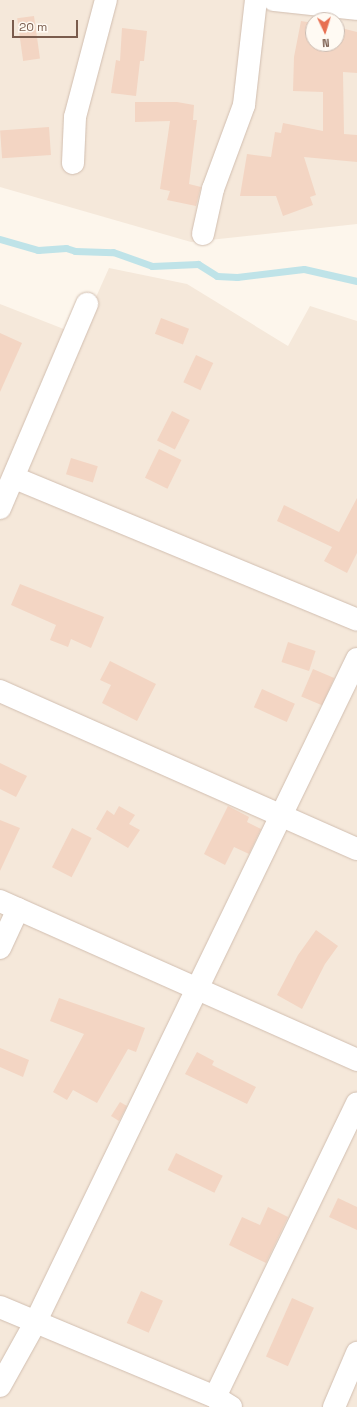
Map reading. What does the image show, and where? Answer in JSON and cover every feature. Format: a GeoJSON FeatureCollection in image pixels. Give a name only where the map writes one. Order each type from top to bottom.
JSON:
{"type":"FeatureCollection","features":[{"type":"Feature","properties":{"kind":"street"},"geometry":{"type":"LineString","coordinates":[[72,163],[75,117],[106,0]]}},
{"type":"Feature","properties":{"kind":"street"},"geometry":{"type":"LineString","coordinates":[[203,234],[213,189],[244,105],[256,0]]}},
{"type":"Feature","properties":{"kind":"street"},"geometry":{"type":"LineString","coordinates":[[274,0],[357,9]]}},
{"type":"Feature","properties":{"kind":"street"},"geometry":{"type":"LineString","coordinates":[[0,508],[15,478],[87,304]]}},
{"type":"Feature","properties":{"kind":"street"},"geometry":{"type":"LineString","coordinates":[[15,478],[357,620]]}},
{"type":"Feature","properties":{"kind":"street"},"geometry":{"type":"LineString","coordinates":[[0,1386],[35,1323],[196,987],[357,659]]}},
{"type":"Feature","properties":{"kind":"street"},"geometry":{"type":"LineString","coordinates":[[0,691],[357,850]]}},
{"type":"Feature","properties":{"kind":"street"},"geometry":{"type":"LineString","coordinates":[[0,948],[9,905],[357,1060]]}},
{"type":"Feature","properties":{"kind":"street"},"geometry":{"type":"LineString","coordinates":[[0,1307],[223,1402],[357,1103]]}},
{"type":"Feature","properties":{"kind":"street"},"geometry":{"type":"LineString","coordinates":[[334,1407],[357,1353]]}},
{"type":"Feature","properties":{"kind":"shaded area"},"geometry":{"type":"Polygon","coordinates":[[[0,0],[357,0],[357,224],[191,242],[0,187],[0,0]]]}},
{"type":"Feature","properties":{"kind":"shaded area"},"geometry":{"type":"Polygon","coordinates":[[[109,268],[187,284],[288,346],[310,306],[357,321],[357,1407],[0,1407],[0,304],[79,335],[109,268]]]}},
{"type":"Feature","properties":{"kind":"building"},"geometry":{"type":"Polygon","coordinates":[[[34,16],[40,59],[23,61],[17,18],[34,16]]]}},
{"type":"Feature","properties":{"kind":"building"},"geometry":{"type":"Polygon","coordinates":[[[301,21],[305,22],[305,52],[345,52],[345,29],[357,32],[357,73],[343,72],[344,134],[357,135],[357,162],[304,157],[316,195],[310,197],[313,205],[283,216],[276,196],[240,196],[247,154],[271,157],[275,132],[281,133],[283,123],[323,131],[323,92],[293,91],[294,57],[301,21]]]}},
{"type":"Feature","properties":{"kind":"building"},"geometry":{"type":"Polygon","coordinates":[[[122,28],[147,31],[144,61],[140,61],[136,96],[111,93],[116,60],[120,61],[122,28]]]}},
{"type":"Feature","properties":{"kind":"building"},"geometry":{"type":"Polygon","coordinates":[[[135,102],[177,102],[194,105],[193,120],[197,120],[189,184],[201,187],[196,206],[167,200],[170,191],[160,189],[170,121],[135,122],[135,102]]]}},
{"type":"Feature","properties":{"kind":"building"},"geometry":{"type":"Polygon","coordinates":[[[49,127],[51,155],[2,158],[0,130],[49,127]]]}},
{"type":"Feature","properties":{"kind":"building"},"geometry":{"type":"Polygon","coordinates":[[[161,318],[189,329],[183,345],[155,334],[161,318]]]}},
{"type":"Feature","properties":{"kind":"building"},"geometry":{"type":"Polygon","coordinates":[[[0,333],[22,343],[0,392],[0,333]]]}},
{"type":"Feature","properties":{"kind":"building"},"geometry":{"type":"Polygon","coordinates":[[[196,355],[213,363],[201,390],[183,382],[196,355]]]}},
{"type":"Feature","properties":{"kind":"building"},"geometry":{"type":"Polygon","coordinates":[[[172,411],[190,420],[175,449],[157,440],[172,411]]]}},
{"type":"Feature","properties":{"kind":"building"},"geometry":{"type":"Polygon","coordinates":[[[159,449],[181,460],[167,489],[145,478],[159,449]]]}},
{"type":"Feature","properties":{"kind":"building"},"geometry":{"type":"Polygon","coordinates":[[[71,458],[98,466],[93,482],[66,474],[71,458]]]}},
{"type":"Feature","properties":{"kind":"building"},"geometry":{"type":"Polygon","coordinates":[[[357,498],[357,553],[347,573],[324,561],[332,547],[277,521],[284,505],[339,532],[357,498]]]}},
{"type":"Feature","properties":{"kind":"building"},"geometry":{"type":"Polygon","coordinates":[[[20,584],[104,617],[91,648],[71,639],[68,647],[50,640],[56,625],[11,605],[20,584]]]}},
{"type":"Feature","properties":{"kind":"building"},"geometry":{"type":"Polygon","coordinates":[[[288,642],[316,651],[309,671],[282,662],[288,642]]]}},
{"type":"Feature","properties":{"kind":"building"},"geometry":{"type":"Polygon","coordinates":[[[110,661],[156,684],[137,721],[102,703],[111,685],[100,680],[110,661]]]}},
{"type":"Feature","properties":{"kind":"building"},"geometry":{"type":"Polygon","coordinates":[[[313,669],[334,678],[322,706],[301,697],[313,669]]]}},
{"type":"Feature","properties":{"kind":"building"},"geometry":{"type":"Polygon","coordinates":[[[262,689],[295,704],[287,722],[254,707],[262,689]]]}},
{"type":"Feature","properties":{"kind":"building"},"geometry":{"type":"Polygon","coordinates":[[[0,763],[27,776],[16,797],[0,789],[0,763]]]}},
{"type":"Feature","properties":{"kind":"building"},"geometry":{"type":"Polygon","coordinates":[[[119,806],[135,815],[129,824],[140,830],[128,848],[96,829],[107,810],[114,815],[119,806]]]}},
{"type":"Feature","properties":{"kind":"building"},"geometry":{"type":"Polygon","coordinates":[[[228,806],[249,817],[247,822],[261,829],[249,854],[234,847],[225,865],[204,854],[228,806]]]}},
{"type":"Feature","properties":{"kind":"building"},"geometry":{"type":"Polygon","coordinates":[[[0,820],[20,828],[0,871],[0,820]]]}},
{"type":"Feature","properties":{"kind":"building"},"geometry":{"type":"Polygon","coordinates":[[[72,828],[92,838],[72,877],[52,867],[72,828]]]}},
{"type":"Feature","properties":{"kind":"building"},"geometry":{"type":"Polygon","coordinates":[[[316,930],[338,946],[325,964],[302,1009],[277,995],[298,955],[316,930]]]}},
{"type":"Feature","properties":{"kind":"building"},"geometry":{"type":"Polygon","coordinates":[[[59,998],[145,1028],[136,1052],[128,1049],[97,1103],[73,1090],[67,1100],[53,1092],[84,1034],[50,1021],[59,998]]]}},
{"type":"Feature","properties":{"kind":"building"},"geometry":{"type":"Polygon","coordinates":[[[0,1048],[29,1060],[23,1077],[0,1067],[0,1048]]]}},
{"type":"Feature","properties":{"kind":"building"},"geometry":{"type":"Polygon","coordinates":[[[197,1052],[214,1061],[212,1065],[256,1087],[247,1104],[185,1074],[197,1052]]]}},
{"type":"Feature","properties":{"kind":"building"},"geometry":{"type":"Polygon","coordinates":[[[120,1102],[127,1106],[119,1121],[111,1116],[120,1102]]]}},
{"type":"Feature","properties":{"kind":"building"},"geometry":{"type":"Polygon","coordinates":[[[176,1153],[223,1176],[214,1193],[168,1170],[176,1153]]]}},
{"type":"Feature","properties":{"kind":"building"},"geometry":{"type":"Polygon","coordinates":[[[338,1198],[357,1207],[357,1230],[329,1217],[338,1198]]]}},
{"type":"Feature","properties":{"kind":"building"},"geometry":{"type":"Polygon","coordinates":[[[268,1207],[288,1217],[266,1263],[229,1245],[242,1217],[260,1225],[268,1207]]]}},
{"type":"Feature","properties":{"kind":"building"},"geometry":{"type":"Polygon","coordinates":[[[141,1291],[163,1301],[149,1333],[127,1323],[141,1291]]]}},
{"type":"Feature","properties":{"kind":"building"},"geometry":{"type":"Polygon","coordinates":[[[292,1298],[314,1308],[288,1366],[266,1356],[292,1298]]]}},
{"type":"Feature","properties":{"kind":"waterway"},"geometry":{"type":"LineString","coordinates":[[0,239],[38,250],[66,248],[75,251],[113,252],[152,266],[198,264],[217,276],[237,277],[304,269],[357,281]]}}]}
